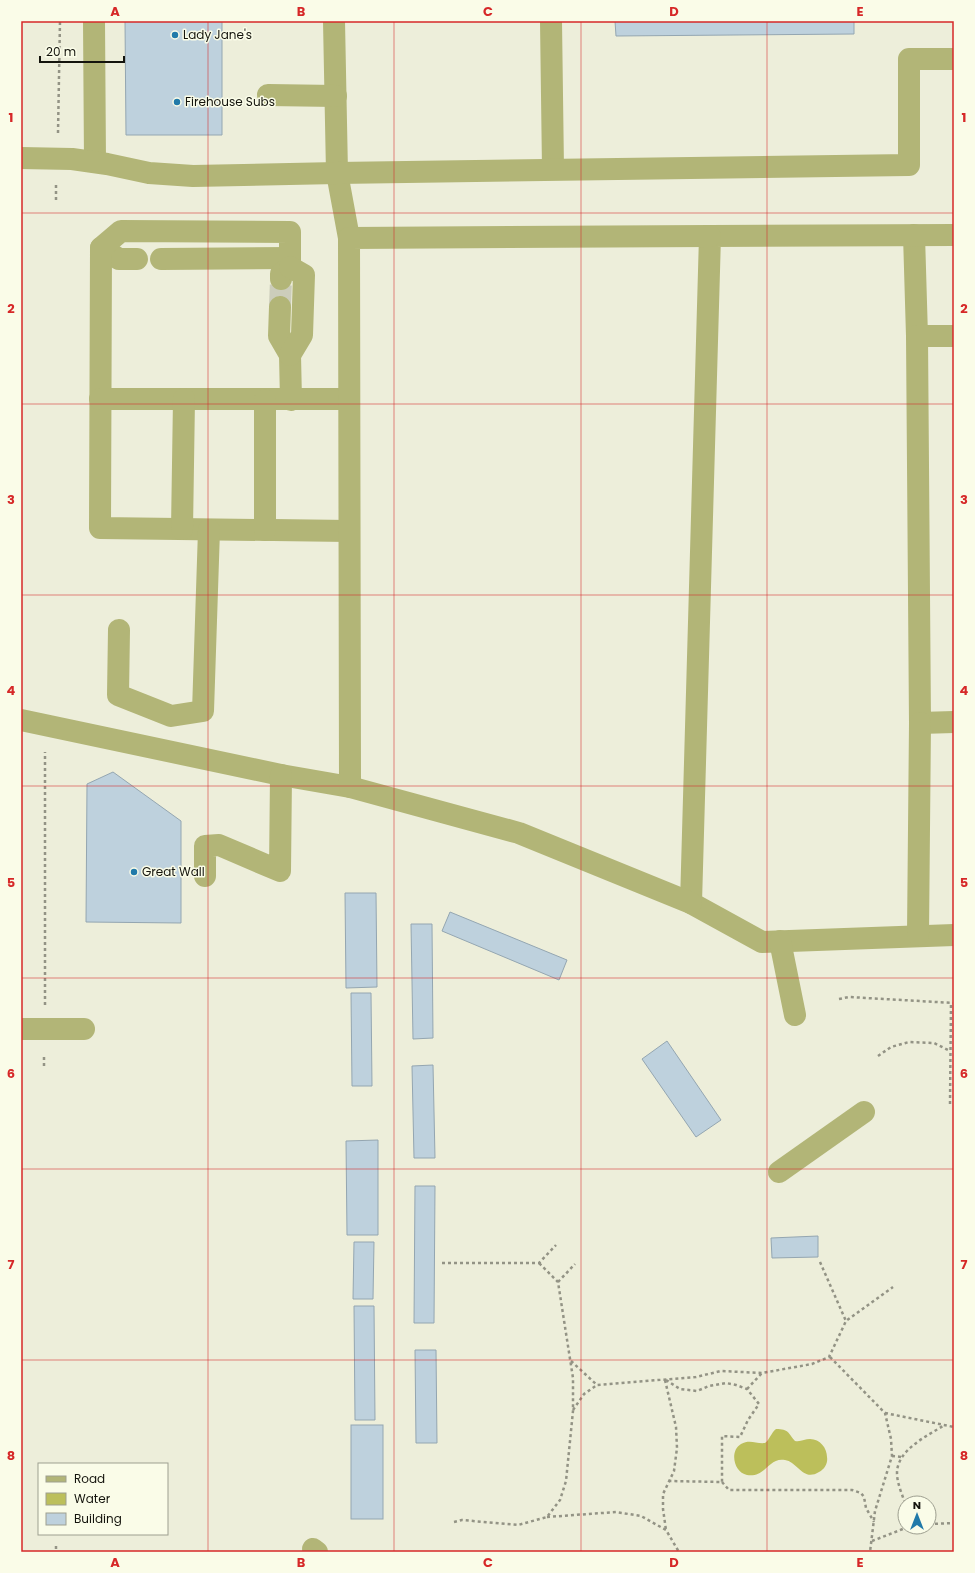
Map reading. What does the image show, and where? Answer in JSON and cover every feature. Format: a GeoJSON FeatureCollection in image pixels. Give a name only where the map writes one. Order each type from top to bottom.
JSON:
{"type":"FeatureCollection","features":[{"type":"Feature","properties":{"kind":"lane"},"geometry":{"type":"LineString","coordinates":[[94,21],[95,162]]}},
{"type":"Feature","properties":{"kind":"lane"},"geometry":{"type":"LineString","coordinates":[[334,21],[337,173],[349,238],[350,787]]}},
{"type":"Feature","properties":{"kind":"lane"},"geometry":{"type":"LineString","coordinates":[[551,21],[553,169]]}},
{"type":"Feature","properties":{"kind":"lane"},"geometry":{"type":"LineString","coordinates":[[21,158],[72,159],[149,173],[193,176],[553,169],[909,165],[909,59],[954,59]]}},
{"type":"Feature","properties":{"kind":"lane"},"geometry":{"type":"LineString","coordinates":[[268,95],[336,96]]}},
{"type":"Feature","properties":{"kind":"lane"},"geometry":{"type":"LineString","coordinates":[[287,268],[290,232],[121,231],[101,248],[100,528],[349,531]]}},
{"type":"Feature","properties":{"kind":"lane"},"geometry":{"type":"LineString","coordinates":[[914,235],[917,336],[920,723],[918,935]]}},
{"type":"Feature","properties":{"kind":"lane"},"geometry":{"type":"LineString","coordinates":[[349,238],[954,235]]}},
{"type":"Feature","properties":{"kind":"lane"},"geometry":{"type":"LineString","coordinates":[[691,903],[710,236]]}},
{"type":"Feature","properties":{"kind":"lane"},"geometry":{"type":"LineString","coordinates":[[101,248],[119,259],[137,259]]}},
{"type":"Feature","properties":{"kind":"lane"},"geometry":{"type":"LineString","coordinates":[[161,259],[287,268],[304,276],[302,335],[290,355]]}},
{"type":"Feature","properties":{"kind":"lane"},"geometry":{"type":"LineString","coordinates":[[280,307],[279,336],[290,355],[291,400]]}},
{"type":"Feature","properties":{"kind":"lane"},"geometry":{"type":"LineString","coordinates":[[917,336],[954,336]]}},
{"type":"Feature","properties":{"kind":"lane"},"geometry":{"type":"LineString","coordinates":[[100,399],[349,399]]}},
{"type":"Feature","properties":{"kind":"lane"},"geometry":{"type":"LineString","coordinates":[[182,529],[184,399]]}},
{"type":"Feature","properties":{"kind":"lane"},"geometry":{"type":"LineString","coordinates":[[265,400],[265,530]]}},
{"type":"Feature","properties":{"kind":"lane"},"geometry":{"type":"LineString","coordinates":[[119,630],[118,695],[172,716],[203,711],[209,530]]}},
{"type":"Feature","properties":{"kind":"lane"},"geometry":{"type":"LineString","coordinates":[[21,720],[281,775],[350,787],[519,833],[691,903],[762,942],[918,935],[954,935]]}},
{"type":"Feature","properties":{"kind":"lane"},"geometry":{"type":"LineString","coordinates":[[920,723],[954,722]]}},
{"type":"Feature","properties":{"kind":"lane"},"geometry":{"type":"LineString","coordinates":[[205,876],[205,846],[219,845],[280,871],[281,775]]}},
{"type":"Feature","properties":{"kind":"lane"},"geometry":{"type":"LineString","coordinates":[[780,941],[795,1015]]}},
{"type":"Feature","properties":{"kind":"lane"},"geometry":{"type":"LineString","coordinates":[[21,1029],[84,1029]]}},
{"type":"Feature","properties":{"kind":"lane"},"geometry":{"type":"LineString","coordinates":[[780,1172],[864,1112]]}},
{"type":"Feature","properties":{"kind":"path"},"geometry":{"type":"LineString","coordinates":[[58,138],[60,21]]}},
{"type":"Feature","properties":{"kind":"path"},"geometry":{"type":"LineString","coordinates":[[56,183],[56,200]]}},
{"type":"Feature","properties":{"kind":"path"},"geometry":{"type":"LineString","coordinates":[[45,724],[45,1011]]}},
{"type":"Feature","properties":{"kind":"path"},"geometry":{"type":"LineString","coordinates":[[839,999],[849,997],[953,1003],[950,1051],[950,1104]]}},
{"type":"Feature","properties":{"kind":"path"},"geometry":{"type":"LineString","coordinates":[[878,1056],[891,1047],[909,1042],[934,1043],[950,1051]]}},
{"type":"Feature","properties":{"kind":"path"},"geometry":{"type":"LineString","coordinates":[[539,1263],[556,1245]]}},
{"type":"Feature","properties":{"kind":"path"},"geometry":{"type":"LineString","coordinates":[[820,1262],[846,1321]]}},
{"type":"Feature","properties":{"kind":"path"},"geometry":{"type":"LineString","coordinates":[[442,1263],[539,1263],[558,1282],[573,1378],[573,1411],[566,1480],[560,1500],[547,1517]]}},
{"type":"Feature","properties":{"kind":"path"},"geometry":{"type":"LineString","coordinates":[[558,1282],[575,1264]]}},
{"type":"Feature","properties":{"kind":"path"},"geometry":{"type":"LineString","coordinates":[[573,1411],[584,1394],[597,1385],[696,1377],[722,1371],[762,1373],[812,1364],[829,1357],[846,1321],[893,1287]]}},
{"type":"Feature","properties":{"kind":"path"},"geometry":{"type":"LineString","coordinates":[[830,1357],[885,1413],[891,1439],[892,1456],[876,1511],[870,1552]]}},
{"type":"Feature","properties":{"kind":"path"},"geometry":{"type":"LineString","coordinates":[[571,1361],[583,1374],[597,1385]]}},
{"type":"Feature","properties":{"kind":"path"},"geometry":{"type":"LineString","coordinates":[[747,1389],[762,1373]]}},
{"type":"Feature","properties":{"kind":"path"},"geometry":{"type":"LineString","coordinates":[[666,1380],[680,1389],[697,1391],[709,1386],[726,1383],[736,1385],[747,1389],[760,1404],[748,1420],[740,1437],[722,1436],[722,1482],[729,1490],[852,1490],[861,1493],[864,1497],[866,1508],[874,1522]]}},
{"type":"Feature","properties":{"kind":"path"},"geometry":{"type":"LineString","coordinates":[[666,1380],[676,1427],[677,1448],[674,1471],[663,1494],[663,1508],[666,1530],[679,1552]]}},
{"type":"Feature","properties":{"kind":"path"},"geometry":{"type":"LineString","coordinates":[[885,1413],[943,1426],[954,1427]]}},
{"type":"Feature","properties":{"kind":"path"},"geometry":{"type":"LineString","coordinates":[[902,1495],[896,1472],[902,1457],[917,1442],[943,1426]]}},
{"type":"Feature","properties":{"kind":"path"},"geometry":{"type":"LineString","coordinates":[[892,1456],[902,1457]]}},
{"type":"Feature","properties":{"kind":"path"},"geometry":{"type":"LineString","coordinates":[[669,1481],[722,1482]]}},
{"type":"Feature","properties":{"kind":"path"},"geometry":{"type":"LineString","coordinates":[[454,1522],[462,1520],[518,1525],[547,1517],[616,1512],[641,1516],[666,1530]]}},
{"type":"Feature","properties":{"kind":"path"},"geometry":{"type":"LineString","coordinates":[[937,1524],[954,1523]]}},
{"type":"Feature","properties":{"kind":"path"},"geometry":{"type":"LineString","coordinates":[[872,1541],[897,1530]]}},
{"type":"Feature","properties":{"kind":"path"},"geometry":{"type":"LineString","coordinates":[[56,1546],[56,1552]]}},
{"type":"Feature","properties":{"kind":"water"},"geometry":{"type":"Polygon","coordinates":[[[776,1429],[786,1431],[795,1441],[814,1439],[820,1442],[827,1454],[826,1466],[821,1471],[809,1475],[794,1464],[785,1460],[779,1460],[771,1464],[759,1474],[747,1475],[739,1470],[736,1466],[734,1456],[737,1447],[747,1442],[765,1443],[776,1429]]]}},
{"type":"Feature","properties":{"kind":"building"},"geometry":{"type":"Polygon","coordinates":[[[125,21],[222,21],[222,135],[126,135],[125,21]]]}},
{"type":"Feature","properties":{"kind":"building"},"geometry":{"type":"Polygon","coordinates":[[[615,21],[854,21],[854,34],[616,36],[615,21]]]}},
{"type":"Feature","properties":{"kind":"building","name":"Great Wall"},"geometry":{"type":"Polygon","coordinates":[[[113,772],[181,821],[181,923],[86,922],[87,784],[113,772]]]}},
{"type":"Feature","properties":{"kind":"building"},"geometry":{"type":"Polygon","coordinates":[[[345,893],[376,893],[377,987],[346,988],[345,893]]]}},
{"type":"Feature","properties":{"kind":"building"},"geometry":{"type":"Polygon","coordinates":[[[450,912],[567,960],[559,980],[442,931],[450,912]]]}},
{"type":"Feature","properties":{"kind":"building"},"geometry":{"type":"Polygon","coordinates":[[[411,924],[432,924],[433,1038],[413,1039],[411,924]]]}},
{"type":"Feature","properties":{"kind":"building"},"geometry":{"type":"Polygon","coordinates":[[[351,993],[371,993],[372,1086],[352,1086],[351,993]]]}},
{"type":"Feature","properties":{"kind":"building"},"geometry":{"type":"Polygon","coordinates":[[[667,1041],[721,1120],[696,1137],[642,1059],[667,1041]]]}},
{"type":"Feature","properties":{"kind":"building"},"geometry":{"type":"Polygon","coordinates":[[[433,1065],[435,1158],[414,1158],[412,1066],[433,1065]]]}},
{"type":"Feature","properties":{"kind":"building"},"geometry":{"type":"Polygon","coordinates":[[[378,1140],[378,1235],[347,1235],[346,1141],[378,1140]]]}},
{"type":"Feature","properties":{"kind":"building"},"geometry":{"type":"Polygon","coordinates":[[[415,1186],[435,1186],[434,1323],[414,1323],[415,1186]]]}},
{"type":"Feature","properties":{"kind":"building"},"geometry":{"type":"Polygon","coordinates":[[[818,1236],[818,1257],[772,1258],[771,1238],[818,1236]]]}},
{"type":"Feature","properties":{"kind":"building"},"geometry":{"type":"Polygon","coordinates":[[[354,1242],[374,1242],[373,1299],[353,1299],[354,1242]]]}},
{"type":"Feature","properties":{"kind":"building"},"geometry":{"type":"Polygon","coordinates":[[[354,1306],[374,1306],[375,1420],[355,1420],[354,1306]]]}},
{"type":"Feature","properties":{"kind":"building"},"geometry":{"type":"Polygon","coordinates":[[[415,1350],[436,1350],[437,1443],[416,1443],[415,1350]]]}},
{"type":"Feature","properties":{"kind":"building"},"geometry":{"type":"Polygon","coordinates":[[[351,1425],[383,1425],[383,1519],[351,1519],[351,1425]]]}},
{"type":"Feature","properties":{"kind":"tunnel"},"geometry":{"type":"LineString","coordinates":[[280,307],[281,279]]}},
{"type":"Feature","properties":{"kind":"place","name":"Lady Jane's"},"geometry":{"type":"Point","coordinates":[175,35]}},
{"type":"Feature","properties":{"kind":"place","name":"Firehouse Subs"},"geometry":{"type":"Point","coordinates":[177,102]}},
{"type":"Feature","properties":{"kind":"place","name":"Great Wall"},"geometry":{"type":"Point","coordinates":[134,872]}}]}
